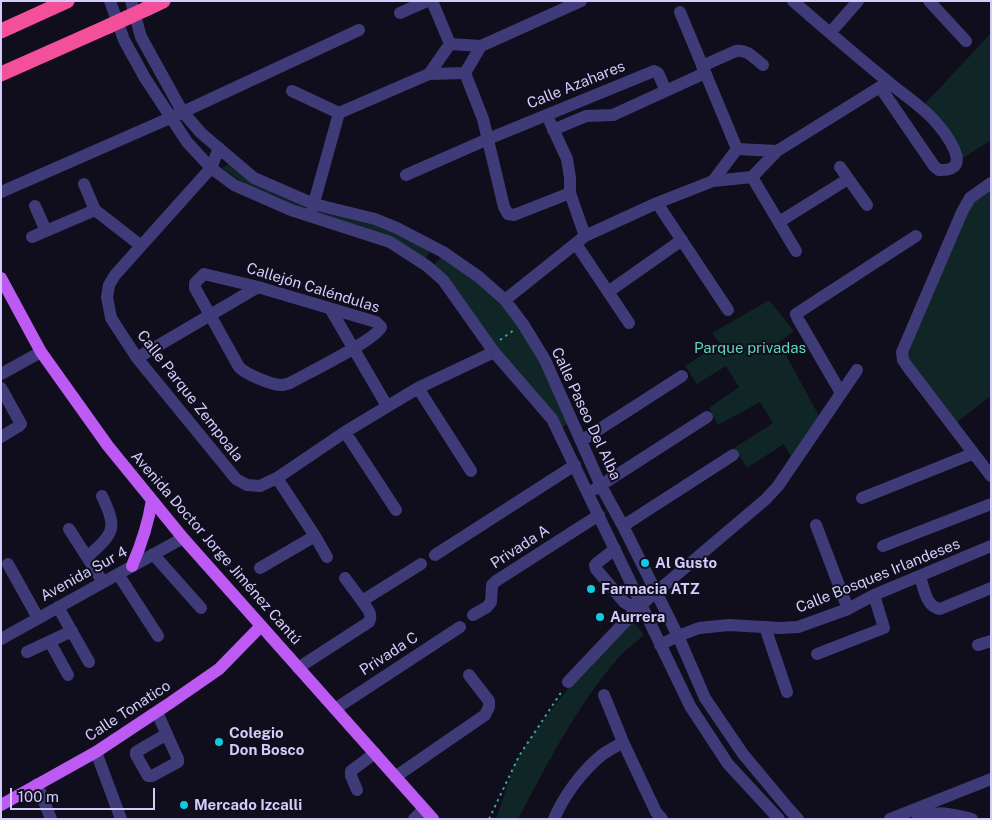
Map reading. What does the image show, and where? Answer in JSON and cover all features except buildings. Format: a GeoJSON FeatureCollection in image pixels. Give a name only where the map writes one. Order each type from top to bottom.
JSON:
{"type":"FeatureCollection","features":[{"type":"Feature","properties":{"kind":"highway"},"geometry":{"type":"LineString","coordinates":[[1,31],[67,1]]}},
{"type":"Feature","properties":{"kind":"highway"},"geometry":{"type":"LineString","coordinates":[[1,74],[163,1]]}},
{"type":"Feature","properties":{"kind":"main road","name":"Avenida Doctor Jorge Jiménez Cantú"},"geometry":{"type":"LineString","coordinates":[[2,282],[41,352],[108,446],[182,538],[429,814]]}},
{"type":"Feature","properties":{"kind":"main road"},"geometry":{"type":"LineString","coordinates":[[132,566],[142,545],[148,525],[152,500]]}},
{"type":"Feature","properties":{"kind":"main road","name":"Calle Tonatico"},"geometry":{"type":"LineString","coordinates":[[1,805],[96,752],[157,712],[219,669],[261,626]]}},
{"type":"Feature","properties":{"kind":"street","name":"Calle Paseo Del Alba"},"geometry":{"type":"LineString","coordinates":[[110,1],[124,40],[170,118],[187,142],[211,168],[234,185],[291,210],[390,242],[427,266],[443,280],[492,350],[552,419],[690,706],[728,764],[777,818]]}},
{"type":"Feature","properties":{"kind":"street","name":"Calle Paseo Del Alba"},"geometry":{"type":"LineString","coordinates":[[131,1],[141,37],[182,112],[201,133],[254,178],[314,204],[380,221],[397,228],[443,252],[479,277],[505,300],[546,360],[600,486],[623,526],[678,636],[705,698],[743,754],[794,816]]}},
{"type":"Feature","properties":{"kind":"street"},"geometry":{"type":"LineString","coordinates":[[400,13],[427,1]]}},
{"type":"Feature","properties":{"kind":"street"},"geometry":{"type":"LineString","coordinates":[[432,1],[450,44]]}},
{"type":"Feature","properties":{"kind":"street"},"geometry":{"type":"LineString","coordinates":[[450,44],[481,46],[581,1]]}},
{"type":"Feature","properties":{"kind":"street"},"geometry":{"type":"LineString","coordinates":[[793,1],[884,84],[921,108],[934,120],[957,154],[957,162],[953,167],[946,171],[939,170],[934,166],[884,84]]}},
{"type":"Feature","properties":{"kind":"street"},"geometry":{"type":"LineString","coordinates":[[830,33],[858,1]]}},
{"type":"Feature","properties":{"kind":"street"},"geometry":{"type":"LineString","coordinates":[[929,1],[966,41]]}},
{"type":"Feature","properties":{"kind":"street"},"geometry":{"type":"LineString","coordinates":[[680,12],[737,150]]}},
{"type":"Feature","properties":{"kind":"street"},"geometry":{"type":"LineString","coordinates":[[1,192],[170,118],[359,30]]}},
{"type":"Feature","properties":{"kind":"street"},"geometry":{"type":"LineString","coordinates":[[429,74],[450,44]]}},
{"type":"Feature","properties":{"kind":"street"},"geometry":{"type":"LineString","coordinates":[[465,73],[481,46]]}},
{"type":"Feature","properties":{"kind":"street"},"geometry":{"type":"LineString","coordinates":[[553,130],[586,116],[601,117],[613,115],[666,90],[736,51],[742,50],[747,52],[763,65]]}},
{"type":"Feature","properties":{"kind":"street","name":"Calle Azahares"},"geometry":{"type":"LineString","coordinates":[[406,175],[654,70],[658,73],[666,90]]}},
{"type":"Feature","properties":{"kind":"street"},"geometry":{"type":"LineString","coordinates":[[292,91],[338,113],[429,74],[465,73]]}},
{"type":"Feature","properties":{"kind":"street"},"geometry":{"type":"LineString","coordinates":[[465,73],[483,118],[504,208],[508,214],[514,215],[570,193]]}},
{"type":"Feature","properties":{"kind":"street"},"geometry":{"type":"LineString","coordinates":[[505,300],[580,240],[658,203],[712,181],[752,177],[777,151],[884,84]]}},
{"type":"Feature","properties":{"kind":"street"},"geometry":{"type":"LineString","coordinates":[[593,96],[601,117]]}},
{"type":"Feature","properties":{"kind":"street"},"geometry":{"type":"LineString","coordinates":[[310,216],[338,113]]}},
{"type":"Feature","properties":{"kind":"street"},"geometry":{"type":"LineString","coordinates":[[547,115],[567,159],[570,193],[580,240],[608,292],[629,323]]}},
{"type":"Feature","properties":{"kind":"street","name":"Calle Parque Zempoala"},"geometry":{"type":"LineString","coordinates":[[219,148],[211,168],[115,275],[109,285],[107,297],[111,318],[136,358],[236,479],[247,485],[260,486],[277,478],[387,406],[492,350]]}},
{"type":"Feature","properties":{"kind":"street"},"geometry":{"type":"LineString","coordinates":[[737,150],[777,151]]}},
{"type":"Feature","properties":{"kind":"street"},"geometry":{"type":"LineString","coordinates":[[712,181],[737,150]]}},
{"type":"Feature","properties":{"kind":"street","name":"Calle Parque Zempoala"},"geometry":{"type":"LineString","coordinates":[[211,168],[233,160]]}},
{"type":"Feature","properties":{"kind":"street"},"geometry":{"type":"LineString","coordinates":[[729,160],[731,172],[736,178]]}},
{"type":"Feature","properties":{"kind":"street"},"geometry":{"type":"LineString","coordinates":[[840,167],[866,205]]}},
{"type":"Feature","properties":{"kind":"street"},"geometry":{"type":"LineString","coordinates":[[752,177],[796,251]]}},
{"type":"Feature","properties":{"kind":"street"},"geometry":{"type":"LineString","coordinates":[[779,222],[848,179]]}},
{"type":"Feature","properties":{"kind":"street"},"geometry":{"type":"LineString","coordinates":[[991,182],[970,198],[962,212],[902,352],[903,360],[972,454],[991,476]]}},
{"type":"Feature","properties":{"kind":"street"},"geometry":{"type":"LineString","coordinates":[[84,184],[95,210],[140,245]]}},
{"type":"Feature","properties":{"kind":"street"},"geometry":{"type":"LineString","coordinates":[[658,203],[728,310]]}},
{"type":"Feature","properties":{"kind":"street"},"geometry":{"type":"LineString","coordinates":[[35,206],[46,231]]}},
{"type":"Feature","properties":{"kind":"street"},"geometry":{"type":"LineString","coordinates":[[32,237],[95,210]]}},
{"type":"Feature","properties":{"kind":"street"},"geometry":{"type":"LineString","coordinates":[[841,393],[796,314],[916,236]]}},
{"type":"Feature","properties":{"kind":"street"},"geometry":{"type":"LineString","coordinates":[[608,292],[682,240]]}},
{"type":"Feature","properties":{"kind":"street"},"geometry":{"type":"LineString","coordinates":[[427,266],[430,256],[443,252]]}},
{"type":"Feature","properties":{"kind":"street","name":"Callejón Caléndulas"},"geometry":{"type":"LineString","coordinates":[[204,274],[258,287],[380,324],[380,331],[290,383],[281,385],[242,370],[209,315],[194,285],[204,274]]}},
{"type":"Feature","properties":{"kind":"street"},"geometry":{"type":"LineString","coordinates":[[136,358],[258,287]]}},
{"type":"Feature","properties":{"kind":"street"},"geometry":{"type":"LineString","coordinates":[[331,310],[387,406]]}},
{"type":"Feature","properties":{"kind":"street"},"geometry":{"type":"LineString","coordinates":[[1,374],[41,352]]}},
{"type":"Feature","properties":{"kind":"street"},"geometry":{"type":"LineString","coordinates":[[568,682],[641,605],[766,499],[778,486],[857,370]]}},
{"type":"Feature","properties":{"kind":"street"},"geometry":{"type":"LineString","coordinates":[[580,441],[682,376]]}},
{"type":"Feature","properties":{"kind":"street"},"geometry":{"type":"LineString","coordinates":[[1,388],[5,404],[21,424],[1,437]]}},
{"type":"Feature","properties":{"kind":"street"},"geometry":{"type":"LineString","coordinates":[[418,388],[471,471]]}},
{"type":"Feature","properties":{"kind":"street"},"geometry":{"type":"LineString","coordinates":[[588,493],[707,417]]}},
{"type":"Feature","properties":{"kind":"street"},"geometry":{"type":"LineString","coordinates":[[345,432],[396,510]]}},
{"type":"Feature","properties":{"kind":"street"},"geometry":{"type":"LineString","coordinates":[[862,498],[972,454]]}},
{"type":"Feature","properties":{"kind":"street"},"geometry":{"type":"LineString","coordinates":[[623,526],[734,455]]}},
{"type":"Feature","properties":{"kind":"street"},"geometry":{"type":"LineString","coordinates":[[435,555],[575,465]]}},
{"type":"Feature","properties":{"kind":"street"},"geometry":{"type":"LineString","coordinates":[[277,478],[315,536],[326,557]]}},
{"type":"Feature","properties":{"kind":"street"},"geometry":{"type":"LineString","coordinates":[[87,556],[108,538],[112,528],[111,515],[102,496]]}},
{"type":"Feature","properties":{"kind":"street"},"geometry":{"type":"LineString","coordinates":[[883,546],[991,504]]}},
{"type":"Feature","properties":{"kind":"street","name":"Privada A"},"geometry":{"type":"LineString","coordinates":[[473,615],[487,607],[491,602],[492,585],[496,581],[599,515]]}},
{"type":"Feature","properties":{"kind":"street"},"geometry":{"type":"LineString","coordinates":[[816,526],[848,609]]}},
{"type":"Feature","properties":{"kind":"street"},"geometry":{"type":"LineString","coordinates":[[68,529],[103,582]]}},
{"type":"Feature","properties":{"kind":"street"},"geometry":{"type":"LineString","coordinates":[[260,568],[315,536]]}},
{"type":"Feature","properties":{"kind":"street","name":"Avenida Sur 4"},"geometry":{"type":"LineString","coordinates":[[1,639],[182,538]]}},
{"type":"Feature","properties":{"kind":"street","name":"Calle Bosques Irlandeses"},"geometry":{"type":"LineString","coordinates":[[660,645],[699,628],[728,625],[780,628],[798,627],[848,609],[874,595],[991,546]]}},
{"type":"Feature","properties":{"kind":"street"},"geometry":{"type":"LineString","coordinates":[[615,549],[595,565],[596,569],[624,602],[629,605],[641,605]]}},
{"type":"Feature","properties":{"kind":"street"},"geometry":{"type":"LineString","coordinates":[[153,554],[201,608]]}},
{"type":"Feature","properties":{"kind":"street"},"geometry":{"type":"LineString","coordinates":[[8,564],[38,618]]}},
{"type":"Feature","properties":{"kind":"street"},"geometry":{"type":"LineString","coordinates":[[362,601],[421,564]]}},
{"type":"Feature","properties":{"kind":"street"},"geometry":{"type":"LineString","coordinates":[[118,574],[158,636]]}},
{"type":"Feature","properties":{"kind":"street"},"geometry":{"type":"LineString","coordinates":[[920,577],[930,604],[934,608],[940,609],[991,588]]}},
{"type":"Feature","properties":{"kind":"street"},"geometry":{"type":"LineString","coordinates":[[298,668],[369,622],[371,618],[370,612],[345,578]]}},
{"type":"Feature","properties":{"kind":"street"},"geometry":{"type":"LineString","coordinates":[[818,654],[884,628],[874,595]]}},
{"type":"Feature","properties":{"kind":"street"},"geometry":{"type":"LineString","coordinates":[[58,607],[89,662]]}},
{"type":"Feature","properties":{"kind":"street","name":"Privada C"},"geometry":{"type":"LineString","coordinates":[[335,709],[460,627]]}},
{"type":"Feature","properties":{"kind":"street"},"geometry":{"type":"LineString","coordinates":[[766,627],[788,692]]}},
{"type":"Feature","properties":{"kind":"street"},"geometry":{"type":"LineString","coordinates":[[27,652],[72,631]]}},
{"type":"Feature","properties":{"kind":"street"},"geometry":{"type":"LineString","coordinates":[[50,642],[68,675]]}},
{"type":"Feature","properties":{"kind":"street"},"geometry":{"type":"LineString","coordinates":[[395,777],[485,715],[489,707],[489,701],[469,675]]}},
{"type":"Feature","properties":{"kind":"street"},"geometry":{"type":"LineString","coordinates":[[604,695],[655,816]]}},
{"type":"Feature","properties":{"kind":"street"},"geometry":{"type":"LineString","coordinates":[[157,712],[167,734]]}},
{"type":"Feature","properties":{"kind":"street"},"geometry":{"type":"LineString","coordinates":[[554,819],[559,806],[581,777],[604,754],[623,742]]}},
{"type":"Feature","properties":{"kind":"street"},"geometry":{"type":"LineString","coordinates":[[96,752],[121,819]]}},
{"type":"Feature","properties":{"kind":"street"},"geometry":{"type":"LineString","coordinates":[[358,790],[351,776],[351,771],[375,754]]}},
{"type":"Feature","properties":{"kind":"street"},"geometry":{"type":"LineString","coordinates":[[890,819],[991,779]]}},
{"type":"Feature","properties":{"kind":"street"},"geometry":{"type":"LineString","coordinates":[[37,784],[51,819]]}},
{"type":"Feature","properties":{"kind":"street"},"geometry":{"type":"LineString","coordinates":[[918,819],[933,812],[972,819]]}},
{"type":"Feature","properties":{"kind":"street"},"geometry":{"type":"LineString","coordinates":[[414,819],[429,814]]}},
{"type":"Feature","properties":{"kind":"street"},"geometry":{"type":"LineString","coordinates":[[777,818],[794,816]]}},
{"type":"Feature","properties":{"kind":"path"},"geometry":{"type":"LineString","coordinates":[[492,350],[523,324]]}},
{"type":"Feature","properties":{"kind":"path"},"geometry":{"type":"LineString","coordinates":[[489,819],[519,756],[568,682]]}},
{"type":"Feature","properties":{"kind":"green space"},"geometry":{"type":"Polygon","coordinates":[[[991,33],[991,140],[957,162],[921,108],[991,33]]]}},
{"type":"Feature","properties":{"kind":"green space"},"geometry":{"type":"Polygon","coordinates":[[[230,163],[308,203],[305,210],[245,184],[222,168],[230,163]]]}},
{"type":"Feature","properties":{"kind":"green space"},"geometry":{"type":"Polygon","coordinates":[[[991,183],[991,396],[952,426],[903,360],[962,212],[991,183]]]}},
{"type":"Feature","properties":{"kind":"green space"},"geometry":{"type":"Polygon","coordinates":[[[318,206],[390,227],[432,250],[424,260],[315,214],[318,206]]]}},
{"type":"Feature","properties":{"kind":"green space"},"geometry":{"type":"Polygon","coordinates":[[[442,256],[480,280],[519,322],[570,423],[560,428],[434,265],[442,256]]]}},
{"type":"Feature","properties":{"kind":"green space","name":"Parque privadas"},"geometry":{"type":"Polygon","coordinates":[[[769,300],[794,331],[779,342],[819,416],[792,459],[784,444],[747,468],[734,448],[773,423],[760,402],[718,425],[709,408],[739,387],[726,366],[697,384],[685,366],[720,343],[712,333],[769,300]]]}},
{"type":"Feature","properties":{"kind":"green space"},"geometry":{"type":"Polygon","coordinates":[[[633,621],[644,635],[621,655],[577,713],[518,819],[496,819],[515,763],[535,732],[569,687],[633,621]]]}},
{"type":"Feature","properties":{"kind":"place","name":"Al Gusto"},"geometry":{"type":"Point","coordinates":[645,563]}},
{"type":"Feature","properties":{"kind":"place","name":"Farmacia ATZ"},"geometry":{"type":"Point","coordinates":[591,589]}},
{"type":"Feature","properties":{"kind":"place","name":"Aurrera"},"geometry":{"type":"Point","coordinates":[600,617]}},
{"type":"Feature","properties":{"kind":"place","name":"Colegio Don Bosco"},"geometry":{"type":"Point","coordinates":[219,742]}},
{"type":"Feature","properties":{"kind":"place","name":"Mercado Izcalli"},"geometry":{"type":"Point","coordinates":[184,805]}}]}
